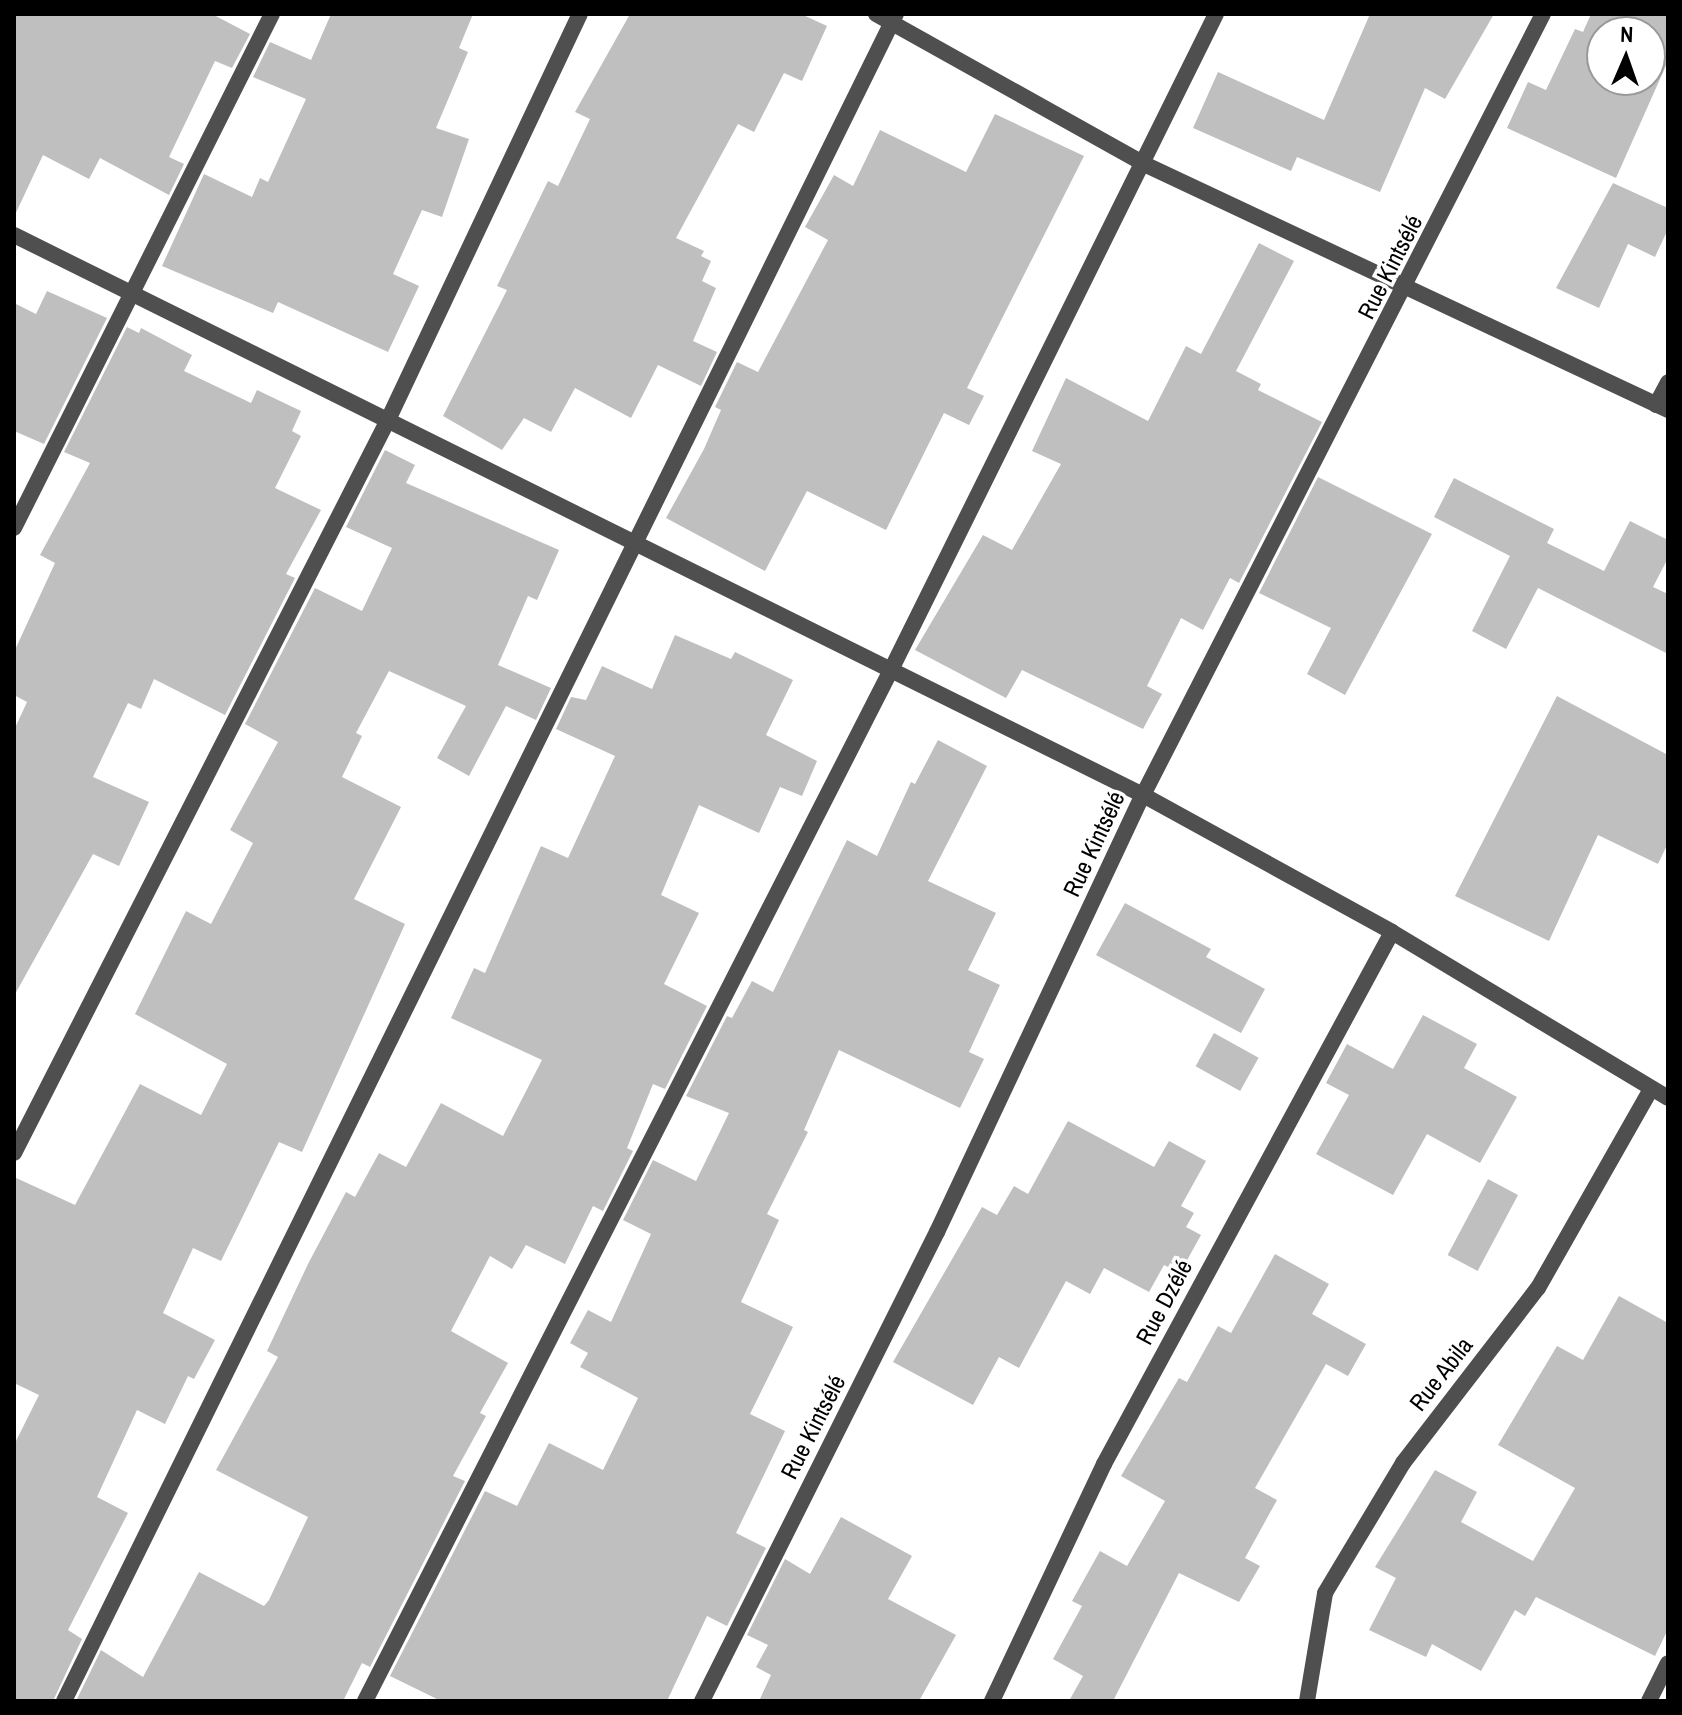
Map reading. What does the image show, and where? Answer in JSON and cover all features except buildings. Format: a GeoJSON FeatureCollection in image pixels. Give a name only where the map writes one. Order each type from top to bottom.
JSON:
{"type":"FeatureCollection","features":[{"type":"Feature","properties":{"kind":"street"},"geometry":{"type":"LineString","coordinates":[[14,528],[136,292],[272,14]]}},
{"type":"Feature","properties":{"kind":"street"},"geometry":{"type":"LineString","coordinates":[[14,1153],[387,422],[580,14]]}},
{"type":"Feature","properties":{"kind":"street"},"geometry":{"type":"LineString","coordinates":[[876,14],[894,18],[1144,164],[1662,408],[1668,382]]}},
{"type":"Feature","properties":{"kind":"street"},"geometry":{"type":"LineString","coordinates":[[365,1701],[890,672],[1216,14]]}},
{"type":"Feature","properties":{"kind":"street","name":"Rue Kintsélé"},"geometry":{"type":"LineString","coordinates":[[702,1701],[937,1232],[1143,795],[1408,286],[1543,14]]}},
{"type":"Feature","properties":{"kind":"street"},"geometry":{"type":"LineString","coordinates":[[64,1701],[894,18]]}},
{"type":"Feature","properties":{"kind":"street"},"geometry":{"type":"LineString","coordinates":[[14,235],[136,292],[387,422],[1143,795],[1392,932],[1650,1091],[1668,1098]]}},
{"type":"Feature","properties":{"kind":"street","name":"Rue Dzélé"},"geometry":{"type":"LineString","coordinates":[[992,1701],[1104,1464],[1392,932]]}},
{"type":"Feature","properties":{"kind":"street","name":"Rue Abila"},"geometry":{"type":"LineString","coordinates":[[1307,1701],[1325,1593],[1403,1463],[1538,1288],[1650,1091]]}},
{"type":"Feature","properties":{"kind":"street"},"geometry":{"type":"LineString","coordinates":[[1649,1701],[1668,1663]]}}]}
